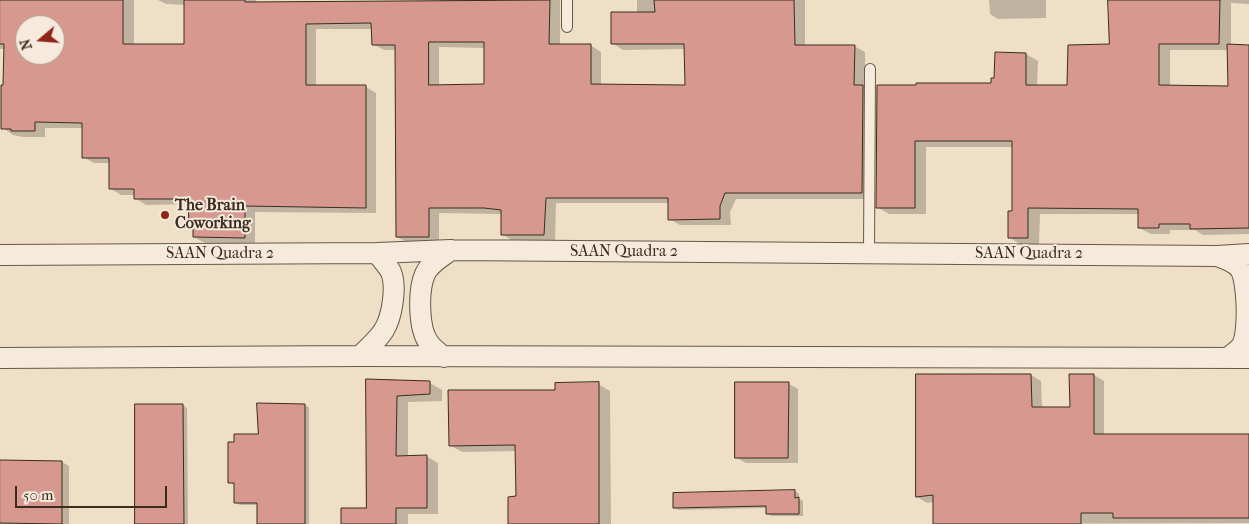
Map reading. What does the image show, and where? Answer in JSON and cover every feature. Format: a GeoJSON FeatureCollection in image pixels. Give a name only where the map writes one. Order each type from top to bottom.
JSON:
{"type":"FeatureCollection","features":[{"type":"Feature","properties":{"kind":"street","name":"SAAN Quadra 2"},"geometry":{"type":"LineString","coordinates":[[0,255],[377,253],[451,250],[1217,256],[1249,254]]}},
{"type":"Feature","properties":{"kind":"street"},"geometry":{"type":"LineString","coordinates":[[444,357],[429,343],[423,329],[420,308],[421,288],[425,273],[434,262],[451,250]]}},
{"type":"Feature","properties":{"kind":"street"},"geometry":{"type":"LineString","coordinates":[[360,356],[377,340],[385,329],[393,301],[394,288],[390,272],[377,253]]}},
{"type":"Feature","properties":{"kind":"street"},"geometry":{"type":"LineString","coordinates":[[1217,256],[1234,263],[1241,270],[1245,283],[1247,322],[1243,344],[1228,358]]}},
{"type":"Feature","properties":{"kind":"street"},"geometry":{"type":"LineString","coordinates":[[0,358],[360,356],[1249,358]]}},
{"type":"Feature","properties":{"kind":"lane"},"geometry":{"type":"LineString","coordinates":[[566,0],[567,27]]}},
{"type":"Feature","properties":{"kind":"lane"},"geometry":{"type":"LineString","coordinates":[[869,253],[870,69]]}},
{"type":"Feature","properties":{"kind":"building"},"geometry":{"type":"Polygon","coordinates":[[[0,0],[123,0],[123,44],[184,44],[184,0],[245,0],[245,2],[550,0],[549,44],[591,44],[591,84],[685,85],[684,44],[611,44],[611,12],[655,12],[654,0],[794,0],[795,45],[855,45],[854,85],[863,85],[862,193],[725,193],[720,206],[720,219],[668,220],[668,198],[546,198],[544,235],[501,235],[501,210],[484,208],[429,208],[429,237],[396,237],[395,45],[372,45],[371,23],[306,24],[306,85],[366,85],[366,208],[245,206],[245,238],[193,237],[193,226],[189,226],[188,199],[134,199],[134,189],[109,189],[109,158],[82,158],[82,123],[35,122],[35,131],[1,129],[1,85],[3,85],[4,44],[0,44],[0,0]],[[429,42],[429,85],[484,84],[484,42],[429,42]]]}},
{"type":"Feature","properties":{"kind":"building"},"geometry":{"type":"Polygon","coordinates":[[[1108,0],[1220,0],[1219,44],[1159,44],[1159,85],[1228,86],[1227,44],[1249,45],[1249,228],[1190,229],[1190,224],[1159,224],[1159,228],[1138,228],[1138,209],[1028,208],[1028,238],[1008,238],[1008,211],[1012,211],[1012,141],[915,141],[915,208],[876,208],[877,85],[991,83],[991,78],[994,78],[995,52],[1026,53],[1026,85],[1067,85],[1068,45],[1109,44],[1108,0]]]}},
{"type":"Feature","properties":{"kind":"building"},"geometry":{"type":"Polygon","coordinates":[[[916,374],[1031,374],[1032,407],[1070,407],[1069,374],[1094,374],[1094,434],[1249,434],[1249,518],[1113,518],[1113,513],[1081,513],[1081,524],[933,524],[933,495],[916,497],[916,374]]]}},
{"type":"Feature","properties":{"kind":"building"},"geometry":{"type":"Polygon","coordinates":[[[366,379],[430,381],[430,394],[397,396],[396,456],[427,455],[427,508],[396,508],[396,524],[341,524],[341,508],[366,508],[366,379]]]}},
{"type":"Feature","properties":{"kind":"building"},"geometry":{"type":"Polygon","coordinates":[[[599,382],[599,524],[508,524],[508,497],[516,496],[515,445],[449,446],[448,390],[555,390],[555,383],[599,382]]]}},
{"type":"Feature","properties":{"kind":"building"},"geometry":{"type":"Polygon","coordinates":[[[735,382],[789,382],[788,458],[735,458],[735,382]]]}},
{"type":"Feature","properties":{"kind":"building"},"geometry":{"type":"Polygon","coordinates":[[[257,403],[305,404],[305,524],[257,524],[257,503],[234,503],[234,483],[228,483],[228,442],[234,442],[234,434],[258,434],[257,403]]]}},
{"type":"Feature","properties":{"kind":"building"},"geometry":{"type":"Polygon","coordinates":[[[135,404],[183,404],[184,524],[135,524],[135,404]]]}},
{"type":"Feature","properties":{"kind":"building"},"geometry":{"type":"Polygon","coordinates":[[[0,460],[62,461],[62,524],[0,523],[0,460]]]}},
{"type":"Feature","properties":{"kind":"building"},"geometry":{"type":"Polygon","coordinates":[[[795,490],[795,498],[799,497],[799,514],[766,514],[766,506],[673,508],[673,493],[795,490]]]}},
{"type":"Feature","properties":{"kind":"place","name":"The Brain Coworking"},"geometry":{"type":"Point","coordinates":[165,215]}}]}
